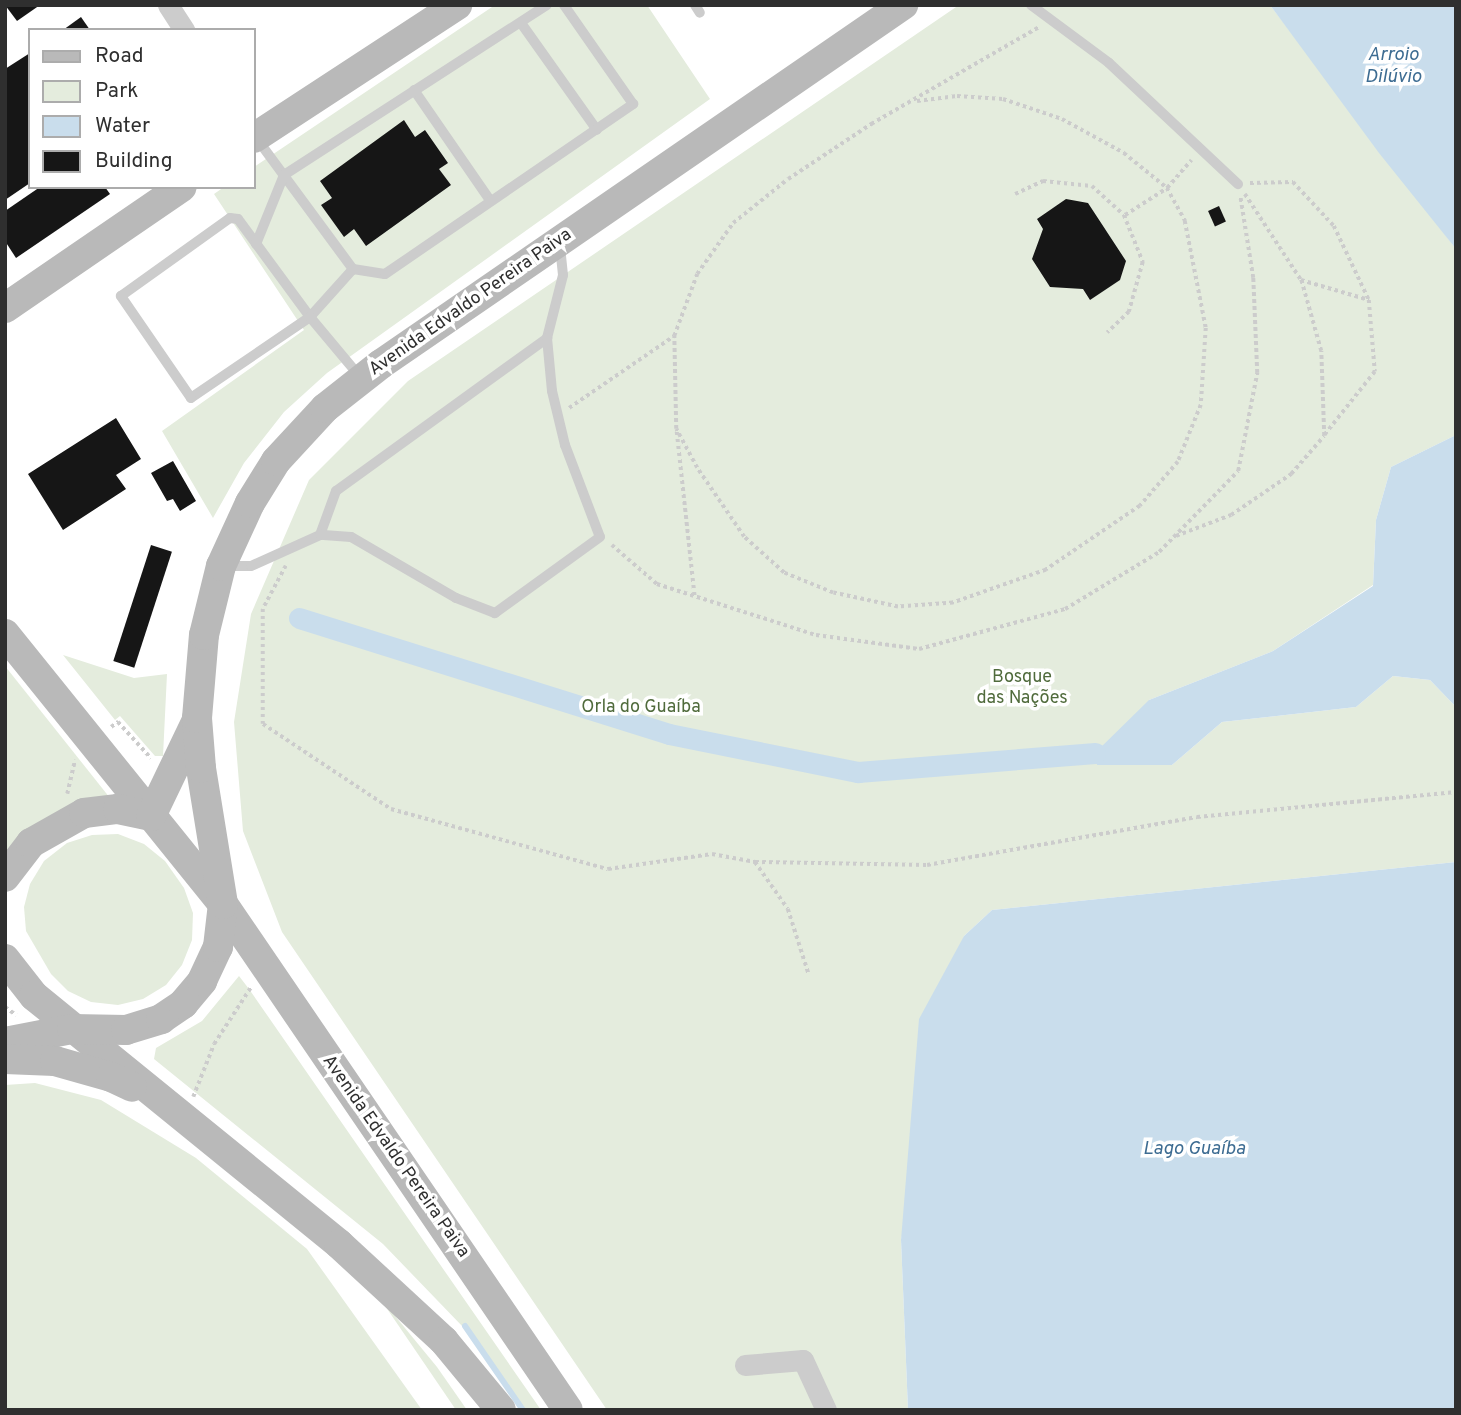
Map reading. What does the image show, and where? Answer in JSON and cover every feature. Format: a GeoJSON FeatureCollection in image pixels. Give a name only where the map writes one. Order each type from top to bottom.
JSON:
{"type":"FeatureCollection","features":[{"type":"Feature","properties":{"kind":"main road"},"geometry":{"type":"LineString","coordinates":[[256,136],[457,5]]}},
{"type":"Feature","properties":{"kind":"main road","name":"Avenida Edvaldo Pereira Paiva"},"geometry":{"type":"LineString","coordinates":[[5,1042],[72,1028],[126,1030],[161,1019],[183,1004],[202,981],[218,947],[223,904],[201,768],[197,718],[204,635],[221,566],[250,503],[276,461],[325,408],[362,379],[903,5]]}},
{"type":"Feature","properties":{"kind":"main road"},"geometry":{"type":"LineString","coordinates":[[5,308],[179,189]]}},
{"type":"Feature","properties":{"kind":"main road"},"geometry":{"type":"LineString","coordinates":[[5,634],[223,904]]}},
{"type":"Feature","properties":{"kind":"main road","name":"Avenida Edvaldo Pereira Paiva"},"geometry":{"type":"LineString","coordinates":[[151,816],[197,718]]}},
{"type":"Feature","properties":{"kind":"main road"},"geometry":{"type":"LineString","coordinates":[[5,877],[31,843],[84,813],[118,809],[151,816]]}},
{"type":"Feature","properties":{"kind":"main road","name":"Avenida Edvaldo Pereira Paiva"},"geometry":{"type":"LineString","coordinates":[[223,904],[568,1410]]}},
{"type":"Feature","properties":{"kind":"main road"},"geometry":{"type":"LineString","coordinates":[[5,958],[34,996],[339,1244],[444,1341],[501,1410]]}},
{"type":"Feature","properties":{"kind":"main road"},"geometry":{"type":"LineString","coordinates":[[5,1059],[55,1061],[111,1077],[182,1114]]}},
{"type":"Feature","properties":{"kind":"street"},"geometry":{"type":"LineString","coordinates":[[168,5],[183,28]]}},
{"type":"Feature","properties":{"kind":"street"},"geometry":{"type":"LineString","coordinates":[[745,1365],[803,1360],[826,1410]]}},
{"type":"Feature","properties":{"kind":"lane"},"geometry":{"type":"LineString","coordinates":[[256,244],[284,175],[547,5]]}},
{"type":"Feature","properties":{"kind":"lane"},"geometry":{"type":"LineString","coordinates":[[256,140],[353,269],[385,274],[631,108],[632,100],[564,5]]}},
{"type":"Feature","properties":{"kind":"lane"},"geometry":{"type":"LineString","coordinates":[[1031,5],[1109,64],[1238,184]]}},
{"type":"Feature","properties":{"kind":"lane"},"geometry":{"type":"LineString","coordinates":[[521,23],[597,130]]}},
{"type":"Feature","properties":{"kind":"lane"},"geometry":{"type":"LineString","coordinates":[[414,90],[491,200]]}},
{"type":"Feature","properties":{"kind":"lane"},"geometry":{"type":"LineString","coordinates":[[353,269],[310,317],[191,398],[122,300],[123,292],[230,218],[238,219],[310,317],[362,379]]}},
{"type":"Feature","properties":{"kind":"lane"},"geometry":{"type":"LineString","coordinates":[[221,566],[251,566],[295,550],[320,535],[351,537],[456,598],[495,613],[600,537],[556,408],[547,338],[563,275],[560,242]]}},
{"type":"Feature","properties":{"kind":"lane"},"geometry":{"type":"LineString","coordinates":[[320,535],[336,491],[547,338]]}},
{"type":"Feature","properties":{"kind":"path"},"geometry":{"type":"LineString","coordinates":[[695,597],[676,429],[674,336],[697,274],[733,223],[795,174],[1050,21]]}},
{"type":"Feature","properties":{"kind":"path"},"geometry":{"type":"LineString","coordinates":[[676,429],[696,468],[744,537],[783,573],[833,593],[898,607],[953,603],[1046,569],[1140,506],[1178,462],[1201,405],[1206,328],[1185,221],[1167,188],[1124,153],[1062,119],[1003,99],[957,96],[917,101]]}},
{"type":"Feature","properties":{"kind":"path"},"geometry":{"type":"LineString","coordinates":[[1124,215],[1167,188],[1202,148]]}},
{"type":"Feature","properties":{"kind":"path"},"geometry":{"type":"LineString","coordinates":[[1015,194],[1043,181],[1092,186],[1124,215],[1143,262],[1129,312],[1107,333]]}},
{"type":"Feature","properties":{"kind":"path"},"geometry":{"type":"LineString","coordinates":[[1174,536],[1231,515],[1291,474],[1375,372],[1369,300],[1334,226],[1293,182],[1238,184]]}},
{"type":"Feature","properties":{"kind":"path"},"geometry":{"type":"LineString","coordinates":[[1238,184],[1301,280],[1321,351],[1324,436]]}},
{"type":"Feature","properties":{"kind":"path"},"geometry":{"type":"LineString","coordinates":[[600,537],[657,584],[816,635],[919,649],[1065,609],[1159,552],[1238,471],[1257,373],[1253,278],[1238,184]]}},
{"type":"Feature","properties":{"kind":"path"},"geometry":{"type":"LineString","coordinates":[[1301,280],[1369,300]]}},
{"type":"Feature","properties":{"kind":"path"},"geometry":{"type":"LineString","coordinates":[[556,408],[570,408],[674,336]]}},
{"type":"Feature","properties":{"kind":"path"},"geometry":{"type":"LineString","coordinates":[[295,550],[263,609],[263,724],[391,809],[608,869],[712,854],[755,862],[927,865],[1196,817],[1456,792]]}},
{"type":"Feature","properties":{"kind":"path"},"geometry":{"type":"LineString","coordinates":[[66,798],[76,755],[118,722],[158,766],[175,767]]}},
{"type":"Feature","properties":{"kind":"path"},"geometry":{"type":"LineString","coordinates":[[755,862],[788,909],[809,975]]}},
{"type":"Feature","properties":{"kind":"path"},"geometry":{"type":"LineString","coordinates":[[182,1114],[195,1093],[214,1044],[264,966]]}},
{"type":"Feature","properties":{"kind":"green space"},"geometry":{"type":"Polygon","coordinates":[[[495,5],[647,5],[710,99],[327,373],[284,412],[244,463],[213,518],[162,431],[304,330],[214,194],[221,189],[256,189],[256,166],[495,5]]]}},
{"type":"Feature","properties":{"kind":"green space","name":"Orla do Guaíba"},"geometry":{"type":"Polygon","coordinates":[[[959,5],[1270,5],[1456,249],[1456,435],[1391,467],[1376,520],[1373,585],[1273,651],[1149,700],[1172,765],[1222,722],[1356,707],[1393,676],[1430,680],[1456,707],[1456,862],[992,910],[964,936],[901,1240],[908,1410],[607,1410],[282,932],[243,831],[234,722],[251,614],[309,480],[408,381],[959,5]]]}},
{"type":"Feature","properties":{"kind":"green space"},"geometry":{"type":"Polygon","coordinates":[[[63,655],[134,678],[167,674],[163,756],[155,756],[120,716],[115,720],[63,655]]]}},
{"type":"Feature","properties":{"kind":"green space"},"geometry":{"type":"Polygon","coordinates":[[[5,666],[110,798],[5,857],[5,666]]]}},
{"type":"Feature","properties":{"kind":"green space"},"geometry":{"type":"Polygon","coordinates":[[[118,834],[144,844],[165,861],[184,888],[193,913],[192,940],[182,965],[166,985],[143,999],[118,1005],[91,1002],[68,991],[51,974],[26,931],[24,907],[30,884],[44,861],[67,843],[92,835],[118,834]]]}},
{"type":"Feature","properties":{"kind":"green space"},"geometry":{"type":"Polygon","coordinates":[[[239,976],[541,1410],[520,1410],[463,1327],[383,1244],[154,1059],[156,1048],[202,1021],[239,976]]]}},
{"type":"Feature","properties":{"kind":"green space"},"geometry":{"type":"Polygon","coordinates":[[[35,1083],[101,1100],[196,1158],[307,1249],[422,1410],[5,1410],[5,1085],[35,1083]]]}},
{"type":"Feature","properties":{"kind":"green space"},"geometry":{"type":"Polygon","coordinates":[[[377,1294],[437,1367],[467,1410],[456,1410],[377,1294]]]}},
{"type":"Feature","properties":{"kind":"water","name":"Arroio Dilúvio"},"geometry":{"type":"Polygon","coordinates":[[[1270,5],[1456,5],[1456,249],[1379,153],[1270,5]]]}},
{"type":"Feature","properties":{"kind":"water"},"geometry":{"type":"Polygon","coordinates":[[[1456,435],[1456,707],[1430,680],[1393,676],[1356,707],[1222,722],[1172,765],[1097,765],[1095,753],[1149,700],[1273,651],[1373,586],[1376,520],[1391,467],[1456,435]]]}},
{"type":"Feature","properties":{"kind":"water","name":"Lago Guaíba"},"geometry":{"type":"Polygon","coordinates":[[[1456,862],[1456,1410],[908,1410],[901,1240],[919,1019],[964,936],[992,910],[1456,862]]]}},
{"type":"Feature","properties":{"kind":"building"},"geometry":{"type":"Polygon","coordinates":[[[5,5],[40,5],[17,21],[5,5]]]}},
{"type":"Feature","properties":{"kind":"building"},"geometry":{"type":"Polygon","coordinates":[[[81,17],[89,28],[66,28],[81,17]]]}},
{"type":"Feature","properties":{"kind":"building"},"geometry":{"type":"Polygon","coordinates":[[[28,54],[28,184],[5,200],[5,69],[28,54]]]}},
{"type":"Feature","properties":{"kind":"building"},"geometry":{"type":"Polygon","coordinates":[[[404,120],[415,137],[425,130],[448,163],[439,169],[451,185],[366,246],[354,229],[344,237],[321,205],[332,198],[320,181],[404,120]]]}},
{"type":"Feature","properties":{"kind":"building"},"geometry":{"type":"Polygon","coordinates":[[[37,189],[106,189],[110,194],[16,258],[5,241],[5,211],[37,189]]]}},
{"type":"Feature","properties":{"kind":"building"},"geometry":{"type":"Polygon","coordinates":[[[1066,199],[1088,203],[1126,261],[1120,280],[1090,300],[1083,289],[1050,287],[1032,259],[1043,229],[1037,219],[1066,199]]]}},
{"type":"Feature","properties":{"kind":"building"},"geometry":{"type":"Polygon","coordinates":[[[1219,206],[1226,222],[1215,226],[1208,211],[1219,206]]]}},
{"type":"Feature","properties":{"kind":"building"},"geometry":{"type":"Polygon","coordinates":[[[116,418],[141,459],[116,475],[126,489],[63,530],[28,474],[116,418]]]}},
{"type":"Feature","properties":{"kind":"building"},"geometry":{"type":"Polygon","coordinates":[[[173,461],[196,501],[180,511],[173,499],[167,501],[151,473],[173,461]]]}},
{"type":"Feature","properties":{"kind":"building"},"geometry":{"type":"Polygon","coordinates":[[[151,545],[172,552],[134,668],[113,661],[151,545]]]}},
{"type":"Feature","properties":{"kind":"waterway"},"geometry":{"type":"LineString","coordinates":[[299,618],[669,734],[858,772],[1095,753]]}},
{"type":"Feature","properties":{"kind":"waterway"},"geometry":{"type":"LineString","coordinates":[[465,1326],[523,1410]]}},
{"type":"Feature","properties":{"kind":"park label","name":"Bosque das Nações"},"geometry":{"type":"Point","coordinates":[1022,689]}}]}
